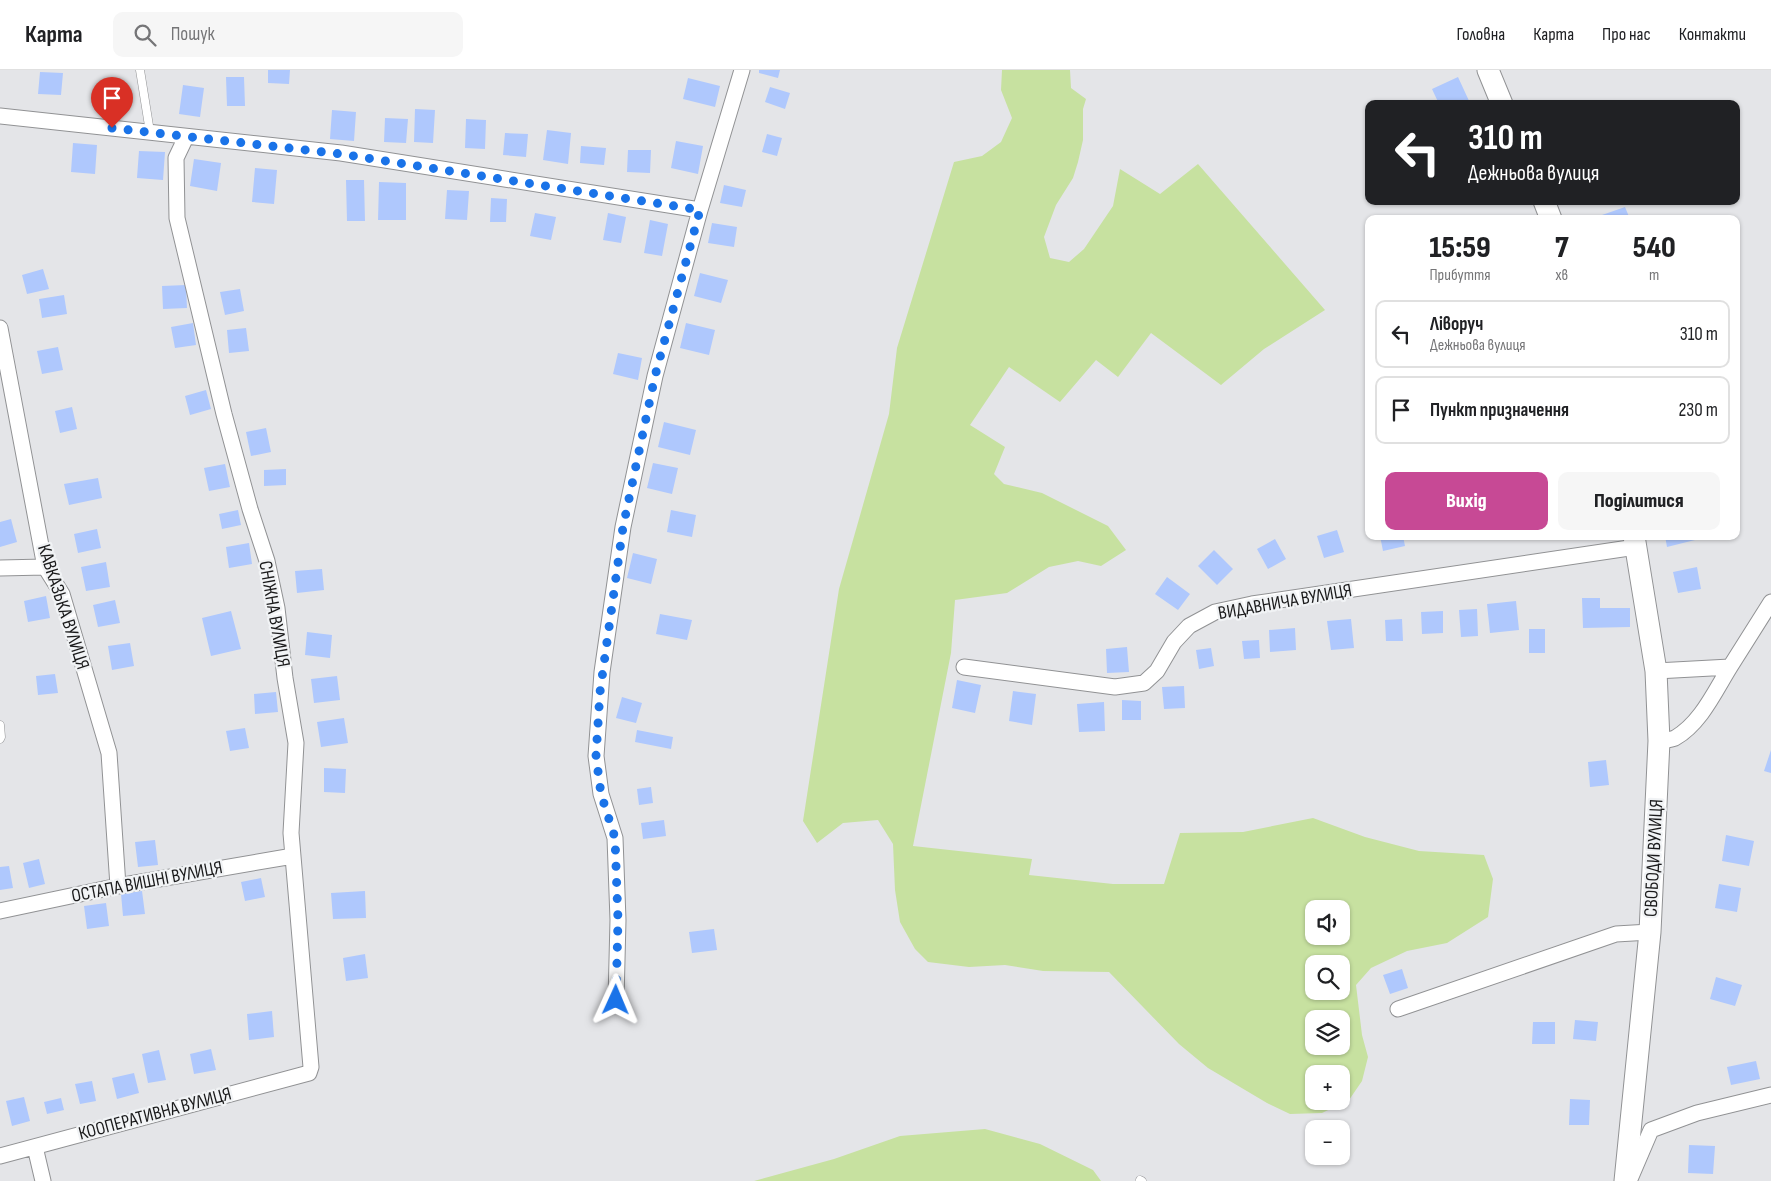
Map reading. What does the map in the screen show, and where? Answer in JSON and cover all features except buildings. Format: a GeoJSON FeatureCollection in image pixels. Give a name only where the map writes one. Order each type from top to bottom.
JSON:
{"type":"FeatureCollection","features":[{"type":"Feature","properties":{"kind":"street"},"geometry":{"type":"LineString","coordinates":[[616,1000],[618,920],[615,838],[601,794],[596,756],[601,682],[623,527],[655,376],[700,210],[742,70]]}},
{"type":"Feature","properties":{"kind":"street"},"geometry":{"type":"LineString","coordinates":[[1488,70],[1500,100]]}},
{"type":"Feature","properties":{"kind":"street"},"geometry":{"type":"LineString","coordinates":[[0,116],[341,154],[700,210]]}},
{"type":"Feature","properties":{"kind":"street","name":"СНІЖНА ВУЛИЦЯ"},"geometry":{"type":"LineString","coordinates":[[186,137],[176,158],[177,218],[224,414],[250,509],[267,562],[277,608],[285,678],[296,744],[292,833],[310,1073]]}},
{"type":"Feature","properties":{"kind":"street","name":"КАВКАЗЬКА ВУЛИЦЯ"},"geometry":{"type":"LineString","coordinates":[[0,328],[45,567],[65,602],[109,753],[118,886]]}},
{"type":"Feature","properties":{"kind":"street","name":"ВИДАВНИЧА ВУЛИЦЯ"},"geometry":{"type":"LineString","coordinates":[[964,667],[1115,687],[1144,683],[1157,671],[1174,642],[1189,626],[1215,612],[1252,604],[1635,542]]}},
{"type":"Feature","properties":{"kind":"street","name":"СВОБОДИ ВУЛИЦЯ"},"geometry":{"type":"LineString","coordinates":[[1625,1181],[1650,932],[1659,741],[1656,671],[1635,542]]}},
{"type":"Feature","properties":{"kind":"street"},"geometry":{"type":"LineString","coordinates":[[0,568],[45,567]]}},
{"type":"Feature","properties":{"kind":"street"},"geometry":{"type":"LineString","coordinates":[[1659,741],[1673,739],[1691,725],[1707,705],[1771,602]]}},
{"type":"Feature","properties":{"kind":"street"},"geometry":{"type":"LineString","coordinates":[[1656,671],[1730,666]]}},
{"type":"Feature","properties":{"kind":"street","name":"ОСТАПА ВИШНІ ВУЛИЦЯ"},"geometry":{"type":"LineString","coordinates":[[0,911],[118,886],[294,856]]}},
{"type":"Feature","properties":{"kind":"street"},"geometry":{"type":"LineString","coordinates":[[1398,1009],[1616,934],[1650,932]]}},
{"type":"Feature","properties":{"kind":"street","name":"КООПЕРАТИВНА ВУЛИЦЯ"},"geometry":{"type":"LineString","coordinates":[[0,1156],[310,1073]]}},
{"type":"Feature","properties":{"kind":"street"},"geometry":{"type":"LineString","coordinates":[[1629,1181],[1651,1130],[1697,1113],[1771,1095]]}},
{"type":"Feature","properties":{"kind":"street"},"geometry":{"type":"LineString","coordinates":[[35,1147],[43,1181]]}},
{"type":"Feature","properties":{"kind":"lane"},"geometry":{"type":"LineString","coordinates":[[140,70],[150,132]]}},
{"type":"Feature","properties":{"kind":"lane"},"geometry":{"type":"LineString","coordinates":[[0,725],[2,737],[0,739]]}},
{"type":"Feature","properties":{"kind":"green space"},"geometry":{"type":"Polygon","coordinates":[[[1002,70],[1070,70],[1071,88],[1086,99],[1083,109],[1083,140],[1078,162],[1073,178],[1056,205],[1044,237],[1050,258],[1069,262],[1084,249],[1113,206],[1120,169],[1160,194],[1198,164],[1325,310],[1264,349],[1221,385],[1151,333],[1118,377],[1096,360],[1060,402],[1009,367],[970,425],[1005,447],[994,474],[1004,484],[1042,493],[1108,526],[1126,550],[1101,566],[1078,561],[1049,567],[1007,593],[955,600],[951,653],[913,846],[1032,859],[1029,875],[1113,884],[1164,884],[1180,833],[1243,832],[1313,818],[1365,837],[1419,851],[1484,855],[1493,879],[1488,917],[1447,943],[1407,951],[1371,968],[1356,985],[1362,1035],[1368,1057],[1362,1081],[1350,1099],[1350,1065],[1305,1065],[1305,1110],[1328,1110],[1322,1113],[1290,1114],[1267,1103],[1208,1068],[1179,1044],[1109,972],[1043,971],[1005,965],[969,967],[928,962],[915,949],[900,922],[895,890],[893,844],[878,820],[843,823],[817,843],[803,821],[839,589],[889,414],[897,348],[954,162],[982,156],[1001,142],[1012,118],[1001,90],[1002,70]]]}},
{"type":"Feature","properties":{"kind":"green space"},"geometry":{"type":"Polygon","coordinates":[[[985,1129],[1040,1144],[1093,1170],[1101,1181],[754,1181],[834,1159],[900,1136],[985,1129]]]}},
{"type":"Feature","properties":{"kind":"route"},"geometry":{"type":"LineString","coordinates":[[112,128],[341,154],[700,210],[655,376],[623,527],[600,692],[596,756],[601,794],[615,838],[618,920],[616,1000]]}}]}
